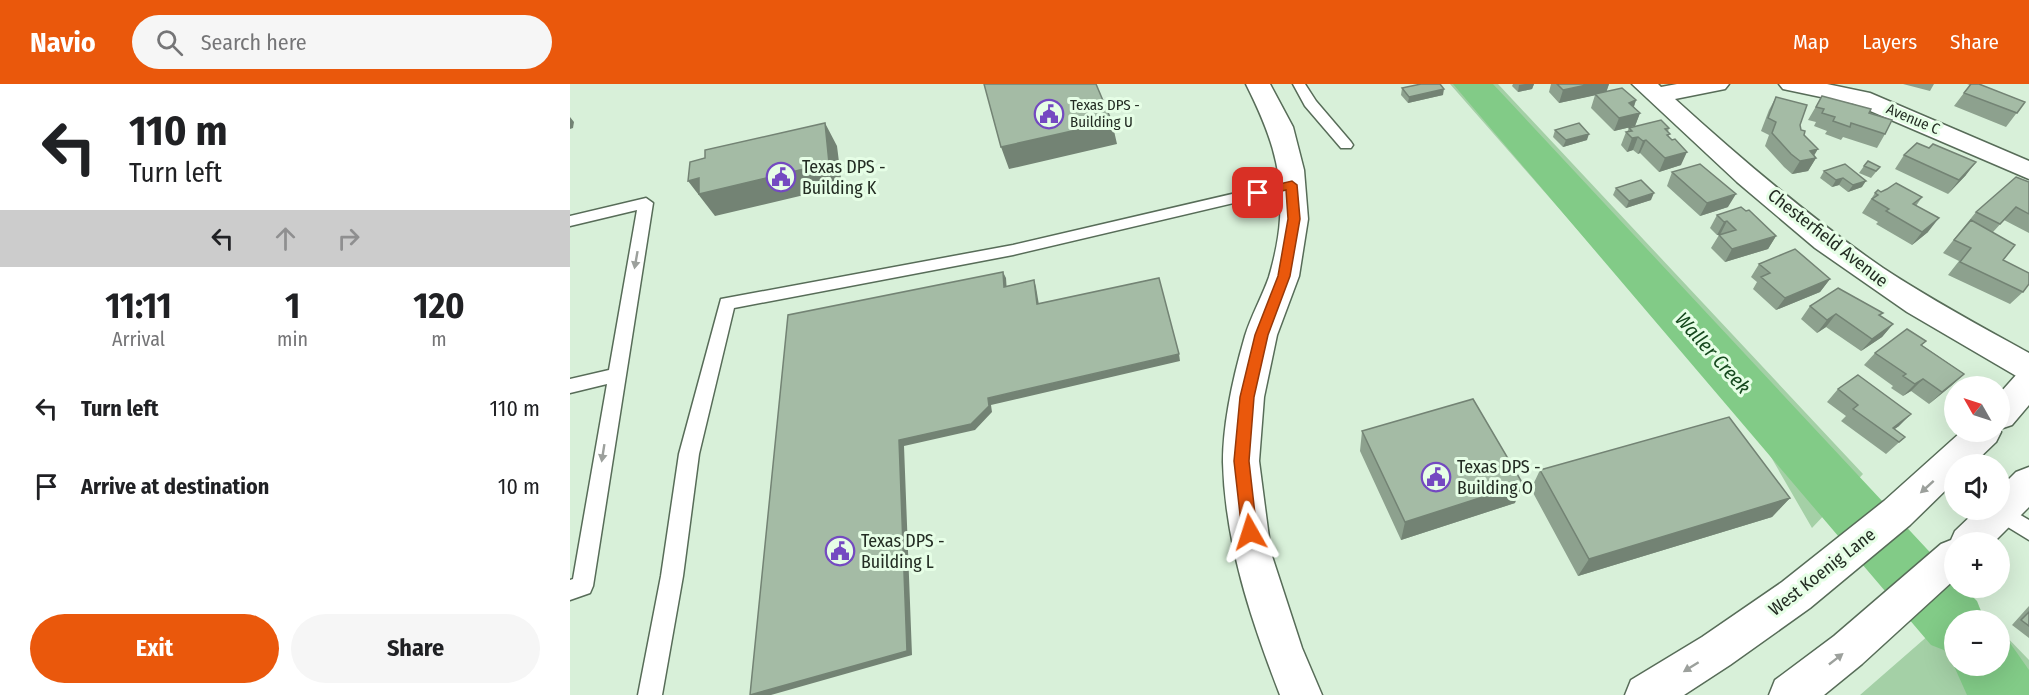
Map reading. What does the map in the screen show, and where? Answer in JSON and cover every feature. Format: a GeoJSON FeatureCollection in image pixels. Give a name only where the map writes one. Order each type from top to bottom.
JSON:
{"type":"FeatureCollection","features":[{"type":"Feature","properties":{"kind":"street"},"geometry":{"type":"LineString","coordinates":[[1258,84],[1280,127],[1291,170],[1294,219],[1284,276],[1261,335],[1247,397],[1241,461],[1252,553],[1282,648],[1300,695]]}},
{"type":"Feature","properties":{"kind":"street"},"geometry":{"type":"LineString","coordinates":[[1650,90],[1717,84]]}},
{"type":"Feature","properties":{"kind":"street","name":"Avenue C"},"geometry":{"type":"LineString","coordinates":[[1791,84],[1861,98],[2029,171]]}},
{"type":"Feature","properties":{"kind":"street","name":"Chesterfield Avenue"},"geometry":{"type":"LineString","coordinates":[[1650,90],[1791,213],[1852,261],[1918,305],[2029,368]]}},
{"type":"Feature","properties":{"kind":"street"},"geometry":{"type":"LineString","coordinates":[[2010,404],[2029,382]]}},
{"type":"Feature","properties":{"kind":"street","name":"West Koenig Lane"},"geometry":{"type":"LineString","coordinates":[[1647,695],[1716,651],[1796,595],[1897,513],[1973,442]]}},
{"type":"Feature","properties":{"kind":"street"},"geometry":{"type":"LineString","coordinates":[[1996,532],[2015,521],[2029,483]]}},
{"type":"Feature","properties":{"kind":"street"},"geometry":{"type":"LineString","coordinates":[[1790,695],[1848,650],[1944,566]]}},
{"type":"Feature","properties":{"kind":"lane"},"geometry":{"type":"LineString","coordinates":[[1299,84],[1310,103],[1346,145]]}},
{"type":"Feature","properties":{"kind":"lane"},"geometry":{"type":"LineString","coordinates":[[650,695],[672,576],[689,454],[727,303],[1013,250],[1292,185]]}},
{"type":"Feature","properties":{"kind":"lane"},"geometry":{"type":"LineString","coordinates":[[570,222],[646,203],[576,588]]}},
{"type":"Feature","properties":{"kind":"lane"},"geometry":{"type":"LineString","coordinates":[[570,386],[616,375]]}},
{"type":"Feature","properties":{"kind":"green space"},"geometry":{"type":"Polygon","coordinates":[[[1450,84],[1498,84],[1863,474],[1812,528],[1760,438],[1450,84]]]}},
{"type":"Feature","properties":{"kind":"green space"},"geometry":{"type":"Polygon","coordinates":[[[1969,600],[1979,610],[1958,610],[1969,600]]]}},
{"type":"Feature","properties":{"kind":"green space"},"geometry":{"type":"Polygon","coordinates":[[[1944,622],[1944,676],[2010,676],[2010,640],[2029,660],[2029,695],[1860,695],[1944,622]]]}},
{"type":"Feature","properties":{"kind":"building","name":"Texas DPS - Building U"},"geometry":{"type":"Polygon","coordinates":[[[984,84],[1096,84],[1112,122],[1001,147],[984,84]]]}},
{"type":"Feature","properties":{"kind":"building"},"geometry":{"type":"Polygon","coordinates":[[[1421,84],[1440,84],[1444,89],[1409,97],[1402,88],[1421,84]]]}},
{"type":"Feature","properties":{"kind":"building"},"geometry":{"type":"Polygon","coordinates":[[[1557,84],[1591,84],[1563,90],[1557,84]]]}},
{"type":"Feature","properties":{"kind":"building"},"geometry":{"type":"Polygon","coordinates":[[[1971,84],[1979,84],[2025,102],[2017,113],[1964,93],[1971,84]]]}},
{"type":"Feature","properties":{"kind":"building"},"geometry":{"type":"Polygon","coordinates":[[[1622,88],[1636,100],[1629,103],[1640,113],[1619,118],[1595,94],[1622,88]]]}},
{"type":"Feature","properties":{"kind":"building"},"geometry":{"type":"Polygon","coordinates":[[[1822,96],[1871,109],[1869,113],[1892,120],[1885,134],[1851,123],[1850,127],[1833,121],[1835,117],[1822,113],[1824,109],[1816,107],[1822,96]]]}},
{"type":"Feature","properties":{"kind":"building"},"geometry":{"type":"Polygon","coordinates":[[[1776,97],[1807,105],[1800,125],[1801,130],[1805,131],[1804,135],[1818,149],[1810,151],[1816,158],[1800,161],[1772,133],[1776,122],[1768,118],[1776,97]]]}},
{"type":"Feature","properties":{"kind":"building"},"geometry":{"type":"Polygon","coordinates":[[[1661,120],[1669,128],[1665,129],[1670,134],[1667,135],[1672,140],[1675,139],[1687,152],[1665,158],[1646,140],[1643,141],[1638,137],[1632,138],[1626,132],[1632,131],[1629,128],[1661,120]]]}},
{"type":"Feature","properties":{"kind":"building"},"geometry":{"type":"Polygon","coordinates":[[[825,123],[829,163],[699,194],[699,178],[688,181],[690,162],[705,158],[705,150],[825,123]]]}},
{"type":"Feature","properties":{"kind":"building"},"geometry":{"type":"Polygon","coordinates":[[[1579,123],[1589,134],[1566,140],[1555,130],[1579,123]]]}},
{"type":"Feature","properties":{"kind":"building"},"geometry":{"type":"Polygon","coordinates":[[[1917,143],[1929,148],[1933,144],[1976,162],[1959,180],[1904,155],[1917,143]]]}},
{"type":"Feature","properties":{"kind":"building"},"geometry":{"type":"Polygon","coordinates":[[[1868,161],[1880,167],[1876,171],[1864,166],[1868,161]]]}},
{"type":"Feature","properties":{"kind":"building"},"geometry":{"type":"Polygon","coordinates":[[[1700,164],[1736,194],[1707,203],[1672,172],[1700,164]]]}},
{"type":"Feature","properties":{"kind":"building"},"geometry":{"type":"Polygon","coordinates":[[[1845,164],[1866,181],[1853,185],[1843,178],[1836,180],[1824,171],[1845,164]]]}},
{"type":"Feature","properties":{"kind":"building"},"geometry":{"type":"Polygon","coordinates":[[[2016,177],[2029,182],[2029,214],[2016,207],[2000,224],[1976,212],[2016,177]]]}},
{"type":"Feature","properties":{"kind":"building"},"geometry":{"type":"Polygon","coordinates":[[[1641,180],[1654,193],[1629,201],[1616,188],[1641,180]]]}},
{"type":"Feature","properties":{"kind":"building"},"geometry":{"type":"Polygon","coordinates":[[[1896,183],[1922,197],[1913,204],[1939,218],[1922,232],[1886,211],[1889,209],[1872,199],[1878,195],[1875,193],[1878,190],[1881,192],[1896,183]]]}},
{"type":"Feature","properties":{"kind":"building"},"geometry":{"type":"Polygon","coordinates":[[[1741,207],[1746,211],[1749,210],[1776,236],[1732,249],[1719,235],[1736,230],[1717,215],[1741,207]]]}},
{"type":"Feature","properties":{"kind":"building"},"geometry":{"type":"Polygon","coordinates":[[[1971,220],[2015,245],[2003,260],[2029,273],[2029,284],[2023,292],[1960,262],[1971,248],[1954,240],[1971,220]]]}},
{"type":"Feature","properties":{"kind":"building"},"geometry":{"type":"Polygon","coordinates":[[[1795,249],[1830,279],[1785,298],[1761,277],[1770,273],[1759,264],[1795,249]]]}},
{"type":"Feature","properties":{"kind":"building","name":"Texas DPS - Building L"},"geometry":{"type":"Polygon","coordinates":[[[1003,272],[1004,287],[1034,280],[1037,304],[1159,278],[1179,354],[988,398],[989,406],[971,424],[899,440],[907,651],[750,695],[788,315],[1003,272]]]}},
{"type":"Feature","properties":{"kind":"building"},"geometry":{"type":"Polygon","coordinates":[[[1838,288],[1883,313],[1879,315],[1893,324],[1872,339],[1836,314],[1827,320],[1810,306],[1838,288]]]}},
{"type":"Feature","properties":{"kind":"building"},"geometry":{"type":"Polygon","coordinates":[[[1907,329],[1926,341],[1921,345],[1964,374],[1944,376],[1942,392],[1923,379],[1915,384],[1903,376],[1906,374],[1875,353],[1907,329]]]}},
{"type":"Feature","properties":{"kind":"building"},"geometry":{"type":"Polygon","coordinates":[[[1858,375],[1911,414],[1893,428],[1905,437],[1899,442],[1853,409],[1858,405],[1838,389],[1858,375]]]}},
{"type":"Feature","properties":{"kind":"building","name":"Texas DPS - Building O"},"geometry":{"type":"Polygon","coordinates":[[[1473,399],[1523,484],[1405,522],[1362,431],[1473,399]]]}},
{"type":"Feature","properties":{"kind":"building"},"geometry":{"type":"Polygon","coordinates":[[[1729,417],[1790,498],[1589,559],[1540,470],[1729,417]]]}},
{"type":"Feature","properties":{"kind":"building"},"geometry":{"type":"Polygon","coordinates":[[[2029,612],[2029,626],[2021,620],[2029,612]]]}},
{"type":"Feature","properties":{"kind":"waterway","name":"Waller Creek"},"geometry":{"type":"LineString","coordinates":[[1472,84],[1944,612]]}},
{"type":"Feature","properties":{"kind":"waterway","name":"Waller Creek"},"geometry":{"type":"LineString","coordinates":[[1994,676],[2006,695]]}},
{"type":"Feature","properties":{"kind":"place","name":"Texas DPS - Building U"},"geometry":{"type":"Point","coordinates":[1049,114]}},
{"type":"Feature","properties":{"kind":"place","name":"Texas DPS - Building K"},"geometry":{"type":"Point","coordinates":[781,177]}},
{"type":"Feature","properties":{"kind":"place","name":"Texas DPS - Building O"},"geometry":{"type":"Point","coordinates":[1436,477]}},
{"type":"Feature","properties":{"kind":"place","name":"Texas DPS - Building L"},"geometry":{"type":"Point","coordinates":[840,551]}},
{"type":"Feature","properties":{"kind":"route"},"geometry":{"type":"LineString","coordinates":[[1250,532],[1241,461],[1247,397],[1261,335],[1284,276],[1294,219],[1292,185],[1258,193]]}}]}
